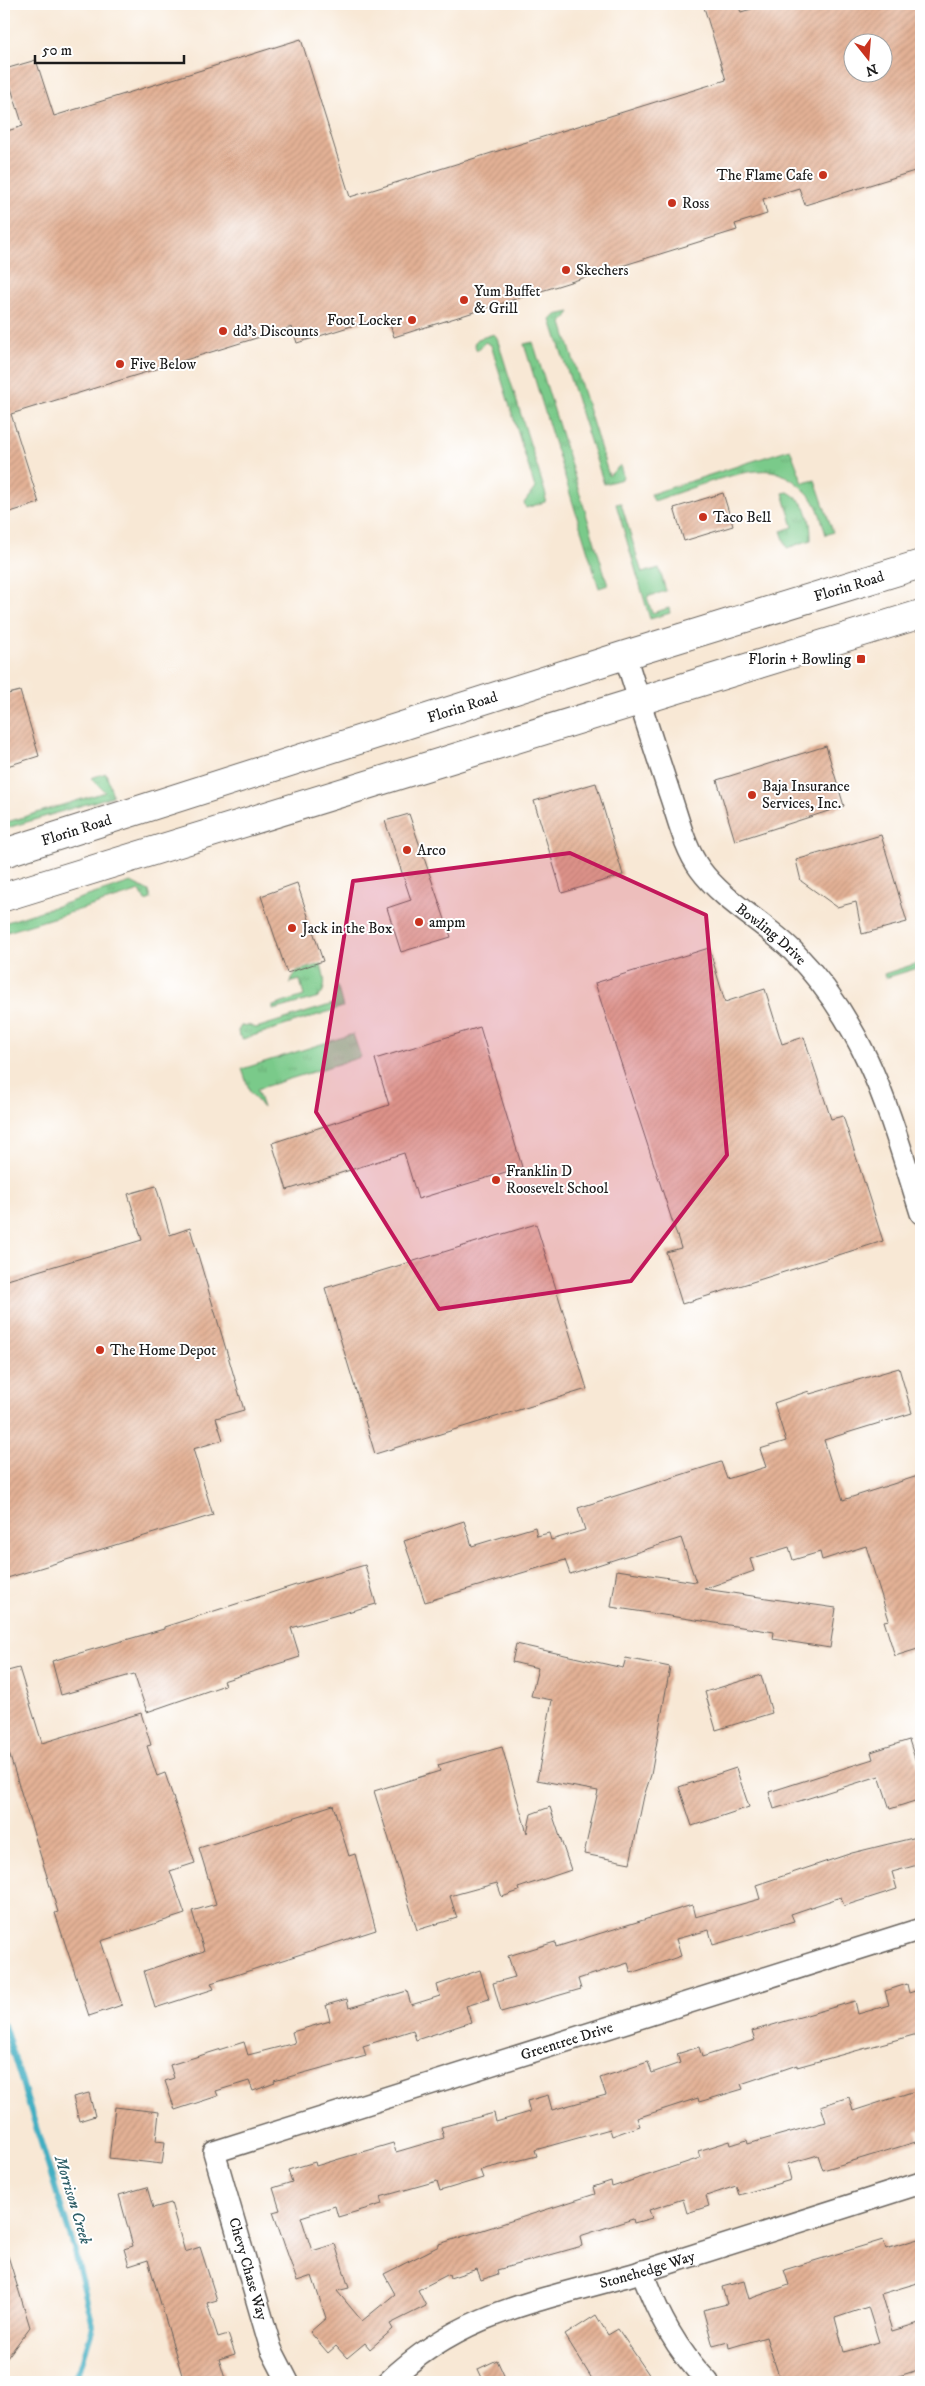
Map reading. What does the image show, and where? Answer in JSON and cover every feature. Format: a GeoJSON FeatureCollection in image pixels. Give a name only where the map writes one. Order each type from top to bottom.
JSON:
{"type":"FeatureCollection","features":[{"type":"Feature","properties":{"kind":"main road","name":"Florin Road"},"geometry":{"type":"LineString","coordinates":[[4,853],[625,655],[921,564]]}},
{"type":"Feature","properties":{"kind":"main road"},"geometry":{"type":"LineString","coordinates":[[4,897],[921,614]]}},
{"type":"Feature","properties":{"kind":"street","name":"Bowling Drive"},"geometry":{"type":"LineString","coordinates":[[625,655],[689,851],[699,868],[723,893],[762,923],[793,951],[820,982],[845,1016],[865,1053],[882,1091],[921,1213]]}},
{"type":"Feature","properties":{"kind":"street","name":"Greentree Drive"},"geometry":{"type":"LineString","coordinates":[[214,2152],[921,1929]]}},
{"type":"Feature","properties":{"kind":"street","name":"Chevy Chase Way"},"geometry":{"type":"LineString","coordinates":[[214,2152],[272,2349],[288,2382]]}},
{"type":"Feature","properties":{"kind":"street","name":"Stonehedge Way"},"geometry":{"type":"LineString","coordinates":[[388,2382],[420,2354],[440,2340],[486,2317],[642,2271],[921,2183]]}},
{"type":"Feature","properties":{"kind":"street"},"geometry":{"type":"LineString","coordinates":[[642,2271],[669,2334],[696,2370],[708,2382]]}},
{"type":"Feature","properties":{"kind":"highlighted area"},"geometry":{"type":"Polygon","coordinates":[[[570,853],[706,915],[727,1155],[631,1281],[439,1309],[316,1112],[353,881],[570,853]]]}},
{"type":"Feature","properties":{"kind":"green space"},"geometry":{"type":"Polygon","coordinates":[[[570,312],[562,323],[609,476],[620,465],[623,476],[622,479],[604,484],[551,320],[556,315],[570,312]]]}},
{"type":"Feature","properties":{"kind":"green space"},"geometry":{"type":"Polygon","coordinates":[[[494,334],[497,338],[546,495],[545,502],[526,508],[524,503],[535,488],[491,345],[485,342],[477,351],[474,343],[478,339],[494,334]]]}},
{"type":"Feature","properties":{"kind":"green space"},"geometry":{"type":"Polygon","coordinates":[[[533,342],[608,585],[599,588],[524,344],[533,342]]]}},
{"type":"Feature","properties":{"kind":"green space"},"geometry":{"type":"Polygon","coordinates":[[[790,449],[803,483],[815,480],[833,532],[826,535],[818,509],[806,492],[790,479],[776,472],[749,472],[733,475],[654,501],[651,494],[790,449]]]}},
{"type":"Feature","properties":{"kind":"green space"},"geometry":{"type":"Polygon","coordinates":[[[788,492],[800,501],[807,512],[811,540],[787,548],[781,531],[793,527],[783,493],[788,492]]]}},
{"type":"Feature","properties":{"kind":"green space"},"geometry":{"type":"Polygon","coordinates":[[[621,503],[642,573],[659,568],[666,591],[647,597],[652,613],[669,608],[670,613],[650,619],[616,504],[621,503]]]}},
{"type":"Feature","properties":{"kind":"green space"},"geometry":{"type":"Polygon","coordinates":[[[106,773],[113,796],[4,829],[4,823],[105,792],[91,778],[106,773]]]}},
{"type":"Feature","properties":{"kind":"green space"},"geometry":{"type":"Polygon","coordinates":[[[131,882],[149,891],[151,899],[145,901],[140,891],[4,933],[4,923],[131,882]]]}},
{"type":"Feature","properties":{"kind":"green space"},"geometry":{"type":"Polygon","coordinates":[[[921,962],[921,967],[885,978],[884,974],[921,962]]]}},
{"type":"Feature","properties":{"kind":"green space"},"geometry":{"type":"Polygon","coordinates":[[[321,964],[324,989],[319,997],[273,1010],[273,1006],[304,996],[300,980],[289,983],[297,971],[321,964]]]}},
{"type":"Feature","properties":{"kind":"green space"},"geometry":{"type":"Polygon","coordinates":[[[337,985],[343,1007],[243,1039],[239,1036],[238,1031],[241,1026],[248,1025],[256,1028],[333,1004],[337,985]]]}},
{"type":"Feature","properties":{"kind":"green space"},"geometry":{"type":"Polygon","coordinates":[[[353,1034],[361,1057],[257,1089],[263,1108],[250,1092],[242,1069],[353,1034]]]}},
{"type":"Feature","properties":{"kind":"building"},"geometry":{"type":"Polygon","coordinates":[[[703,4],[737,4],[741,12],[768,4],[921,4],[921,169],[805,205],[799,188],[763,199],[767,214],[735,224],[737,230],[394,337],[387,315],[297,343],[292,327],[11,414],[39,503],[4,514],[4,132],[23,126],[5,69],[36,60],[54,116],[301,39],[350,197],[726,80],[703,4]]]}},
{"type":"Feature","properties":{"kind":"building","name":"Taco Bell"},"geometry":{"type":"Polygon","coordinates":[[[723,493],[733,526],[684,541],[674,508],[723,493]]]}},
{"type":"Feature","properties":{"kind":"building"},"geometry":{"type":"Polygon","coordinates":[[[20,691],[39,756],[4,767],[4,695],[20,691]]]}},
{"type":"Feature","properties":{"kind":"building"},"geometry":{"type":"Polygon","coordinates":[[[826,746],[844,806],[735,841],[717,780],[826,746]]]}},
{"type":"Feature","properties":{"kind":"building"},"geometry":{"type":"Polygon","coordinates":[[[596,783],[623,875],[562,893],[534,801],[596,783]]]}},
{"type":"Feature","properties":{"kind":"building"},"geometry":{"type":"Polygon","coordinates":[[[409,814],[451,937],[401,952],[387,908],[411,900],[385,821],[409,814]]]}},
{"type":"Feature","properties":{"kind":"building"},"geometry":{"type":"Polygon","coordinates":[[[881,835],[907,922],[862,934],[856,902],[837,907],[801,881],[796,860],[881,835]]]}},
{"type":"Feature","properties":{"kind":"building","name":"Jack in the Box"},"geometry":{"type":"Polygon","coordinates":[[[297,883],[323,961],[287,973],[261,896],[297,883]]]}},
{"type":"Feature","properties":{"kind":"building"},"geometry":{"type":"Polygon","coordinates":[[[709,948],[725,1002],[765,989],[782,1044],[804,1037],[831,1119],[843,1116],[883,1241],[682,1304],[666,1252],[681,1248],[595,983],[709,948]]]}},
{"type":"Feature","properties":{"kind":"building"},"geometry":{"type":"Polygon","coordinates":[[[480,1027],[522,1167],[418,1199],[404,1153],[287,1190],[272,1143],[389,1105],[375,1059],[480,1027]]]}},
{"type":"Feature","properties":{"kind":"building","name":"The Home Depot"},"geometry":{"type":"Polygon","coordinates":[[[156,1186],[170,1235],[190,1228],[244,1410],[216,1418],[223,1440],[193,1449],[213,1515],[4,1579],[4,1281],[142,1240],[128,1194],[156,1186]]]}},
{"type":"Feature","properties":{"kind":"building"},"geometry":{"type":"Polygon","coordinates":[[[536,1224],[587,1389],[375,1454],[325,1288],[536,1224]]]}},
{"type":"Feature","properties":{"kind":"building"},"geometry":{"type":"Polygon","coordinates":[[[899,1368],[912,1413],[824,1440],[843,1500],[921,1475],[921,1648],[895,1656],[884,1621],[889,1620],[866,1546],[822,1560],[820,1552],[793,1560],[789,1547],[750,1559],[754,1571],[704,1589],[836,1608],[830,1648],[773,1639],[774,1632],[611,1607],[617,1570],[696,1582],[681,1538],[570,1574],[565,1560],[425,1602],[404,1541],[464,1521],[472,1546],[535,1527],[537,1536],[549,1533],[551,1540],[585,1530],[578,1508],[721,1462],[727,1479],[766,1467],[760,1449],[786,1441],[774,1403],[809,1391],[810,1394],[899,1368]]]}},
{"type":"Feature","properties":{"kind":"building"},"geometry":{"type":"Polygon","coordinates":[[[365,1565],[376,1604],[291,1628],[300,1657],[223,1681],[225,1685],[147,1712],[134,1674],[61,1695],[52,1661],[164,1629],[164,1627],[299,1584],[365,1565]]]}},
{"type":"Feature","properties":{"kind":"building"},"geometry":{"type":"Polygon","coordinates":[[[516,1644],[623,1668],[626,1658],[670,1667],[651,1775],[644,1796],[630,1863],[584,1854],[598,1791],[537,1780],[552,1700],[531,1696],[538,1668],[512,1662],[516,1644]]]}},
{"type":"Feature","properties":{"kind":"building"},"geometry":{"type":"Polygon","coordinates":[[[19,1668],[42,1743],[141,1713],[151,1745],[147,1746],[157,1776],[165,1773],[195,1863],[170,1871],[185,1914],[101,1941],[122,2005],[89,2016],[55,1913],[58,1912],[4,1737],[4,1672],[19,1668]]]}},
{"type":"Feature","properties":{"kind":"building"},"geometry":{"type":"Polygon","coordinates":[[[761,1675],[772,1713],[716,1730],[705,1692],[761,1675]]]}},
{"type":"Feature","properties":{"kind":"building"},"geometry":{"type":"Polygon","coordinates":[[[909,1740],[921,1777],[921,1799],[890,1809],[879,1776],[774,1809],[769,1792],[873,1759],[871,1752],[909,1740]]]}},
{"type":"Feature","properties":{"kind":"building"},"geometry":{"type":"Polygon","coordinates":[[[502,1747],[527,1833],[531,1814],[550,1807],[571,1870],[518,1888],[519,1891],[502,1897],[497,1883],[450,1896],[457,1918],[417,1930],[374,1791],[440,1771],[438,1765],[502,1747]]]}},
{"type":"Feature","properties":{"kind":"building"},"geometry":{"type":"Polygon","coordinates":[[[736,1768],[749,1807],[692,1826],[679,1787],[736,1768]]]}},
{"type":"Feature","properties":{"kind":"building"},"geometry":{"type":"Polygon","coordinates":[[[333,1805],[349,1856],[355,1854],[376,1930],[211,1983],[214,1989],[155,2008],[144,1971],[204,1951],[192,1911],[216,1904],[199,1848],[333,1805]]]}},
{"type":"Feature","properties":{"kind":"building"},"geometry":{"type":"Polygon","coordinates":[[[921,1836],[921,1864],[892,1872],[897,1889],[844,1906],[841,1897],[791,1914],[794,1921],[713,1945],[709,1930],[676,1939],[681,1956],[631,1973],[628,1963],[578,1979],[581,1989],[501,2012],[493,1983],[515,1977],[508,1956],[555,1942],[556,1947],[692,1905],[695,1917],[760,1899],[756,1885],[852,1853],[921,1836]]]}},
{"type":"Feature","properties":{"kind":"building"},"geometry":{"type":"Polygon","coordinates":[[[480,1970],[489,1999],[466,2006],[471,2022],[416,2040],[413,2030],[363,2046],[366,2056],[274,2081],[275,2083],[253,2091],[249,2081],[216,2091],[218,2096],[175,2110],[165,2081],[174,2078],[170,2065],[244,2042],[248,2055],[295,2043],[292,2032],[330,2021],[326,2005],[347,1999],[349,2008],[407,1991],[411,2005],[440,1996],[437,1985],[480,1970]]]}},
{"type":"Feature","properties":{"kind":"building"},"geometry":{"type":"Polygon","coordinates":[[[907,1984],[909,1993],[921,1989],[921,2033],[797,2067],[797,2065],[741,2084],[743,2089],[699,2102],[698,2098],[637,2118],[640,2126],[612,2136],[610,2129],[535,2150],[537,2156],[480,2170],[483,2178],[440,2191],[437,2181],[380,2197],[382,2204],[338,2217],[335,2206],[301,2217],[312,2251],[335,2244],[349,2288],[337,2291],[362,2321],[395,2294],[384,2274],[439,2246],[439,2244],[595,2194],[593,2187],[611,2181],[612,2187],[700,2158],[698,2151],[730,2141],[731,2145],[747,2140],[748,2144],[826,2122],[821,2106],[849,2097],[853,2111],[921,2089],[921,2129],[916,2131],[919,2141],[823,2170],[818,2155],[787,2164],[791,2180],[739,2195],[736,2186],[706,2196],[709,2206],[687,2213],[683,2199],[649,2210],[652,2218],[634,2223],[633,2219],[580,2236],[582,2246],[497,2270],[498,2274],[481,2280],[477,2269],[450,2278],[449,2274],[418,2290],[426,2306],[390,2324],[393,2329],[370,2349],[365,2343],[347,2358],[336,2346],[328,2353],[310,2332],[326,2318],[312,2276],[297,2281],[273,2212],[280,2210],[273,2188],[292,2182],[288,2170],[315,2162],[316,2166],[393,2143],[396,2152],[444,2138],[441,2127],[494,2113],[496,2122],[530,2112],[527,2101],[548,2095],[552,2110],[606,2095],[600,2078],[648,2062],[652,2073],[680,2063],[677,2054],[699,2047],[702,2057],[755,2040],[752,2031],[855,2001],[858,2014],[889,2005],[885,1991],[907,1984]]]}},
{"type":"Feature","properties":{"kind":"building"},"geometry":{"type":"Polygon","coordinates":[[[89,2093],[95,2116],[79,2121],[73,2097],[89,2093]]]}},
{"type":"Feature","properties":{"kind":"building"},"geometry":{"type":"Polygon","coordinates":[[[115,2107],[159,2112],[156,2141],[165,2142],[162,2164],[109,2158],[115,2107]]]}},
{"type":"Feature","properties":{"kind":"building"},"geometry":{"type":"Polygon","coordinates":[[[147,2187],[153,2208],[171,2203],[185,2252],[200,2247],[217,2300],[207,2303],[218,2337],[228,2334],[235,2354],[219,2359],[226,2382],[184,2382],[148,2260],[129,2266],[124,2249],[133,2246],[119,2195],[147,2187]]]}},
{"type":"Feature","properties":{"kind":"building"},"geometry":{"type":"Polygon","coordinates":[[[921,2238],[921,2282],[881,2294],[892,2331],[919,2323],[921,2331],[921,2369],[880,2382],[781,2382],[766,2337],[729,2348],[728,2342],[713,2346],[703,2310],[727,2304],[722,2287],[744,2281],[749,2299],[789,2285],[784,2270],[883,2240],[886,2249],[921,2238]],[[868,2307],[835,2318],[844,2352],[879,2342],[868,2307]]]}},
{"type":"Feature","properties":{"kind":"building"},"geometry":{"type":"Polygon","coordinates":[[[4,2256],[8,2256],[30,2327],[4,2362],[4,2256]]]}},
{"type":"Feature","properties":{"kind":"building"},"geometry":{"type":"Polygon","coordinates":[[[596,2315],[608,2335],[618,2329],[650,2376],[641,2382],[594,2382],[565,2335],[596,2315]]]}},
{"type":"Feature","properties":{"kind":"building"},"geometry":{"type":"Polygon","coordinates":[[[497,2360],[507,2382],[484,2382],[478,2369],[497,2360]]]}},
{"type":"Feature","properties":{"kind":"waterway","name":"Morrison Creek"},"geometry":{"type":"LineString","coordinates":[[4,2025],[74,2248],[93,2326],[80,2369],[71,2382]]}},
{"type":"Feature","properties":{"kind":"place","name":"The Flame Cafe"},"geometry":{"type":"Point","coordinates":[823,175]}},
{"type":"Feature","properties":{"kind":"place","name":"Ross"},"geometry":{"type":"Point","coordinates":[672,203]}},
{"type":"Feature","properties":{"kind":"place","name":"Skechers"},"geometry":{"type":"Point","coordinates":[566,270]}},
{"type":"Feature","properties":{"kind":"place","name":"Yum Buffet & Grill"},"geometry":{"type":"Point","coordinates":[464,300]}},
{"type":"Feature","properties":{"kind":"place","name":"Foot Locker"},"geometry":{"type":"Point","coordinates":[412,320]}},
{"type":"Feature","properties":{"kind":"place","name":"dd's Discounts"},"geometry":{"type":"Point","coordinates":[223,331]}},
{"type":"Feature","properties":{"kind":"place","name":"Five Below"},"geometry":{"type":"Point","coordinates":[120,364]}},
{"type":"Feature","properties":{"kind":"place","name":"Taco Bell"},"geometry":{"type":"Point","coordinates":[703,517]}},
{"type":"Feature","properties":{"kind":"place","name":"Florin + Bowling"},"geometry":{"type":"Point","coordinates":[861,659]}},
{"type":"Feature","properties":{"kind":"place","name":"Baja Insurance Services, Inc."},"geometry":{"type":"Point","coordinates":[752,795]}},
{"type":"Feature","properties":{"kind":"place","name":"Arco"},"geometry":{"type":"Point","coordinates":[407,850]}},
{"type":"Feature","properties":{"kind":"place","name":"ampm"},"geometry":{"type":"Point","coordinates":[419,922]}},
{"type":"Feature","properties":{"kind":"place","name":"Jack in the Box"},"geometry":{"type":"Point","coordinates":[292,928]}},
{"type":"Feature","properties":{"kind":"place","name":"Franklin D Roosevelt School"},"geometry":{"type":"Point","coordinates":[496,1180]}},
{"type":"Feature","properties":{"kind":"place","name":"The Home Depot"},"geometry":{"type":"Point","coordinates":[100,1350]}}]}
